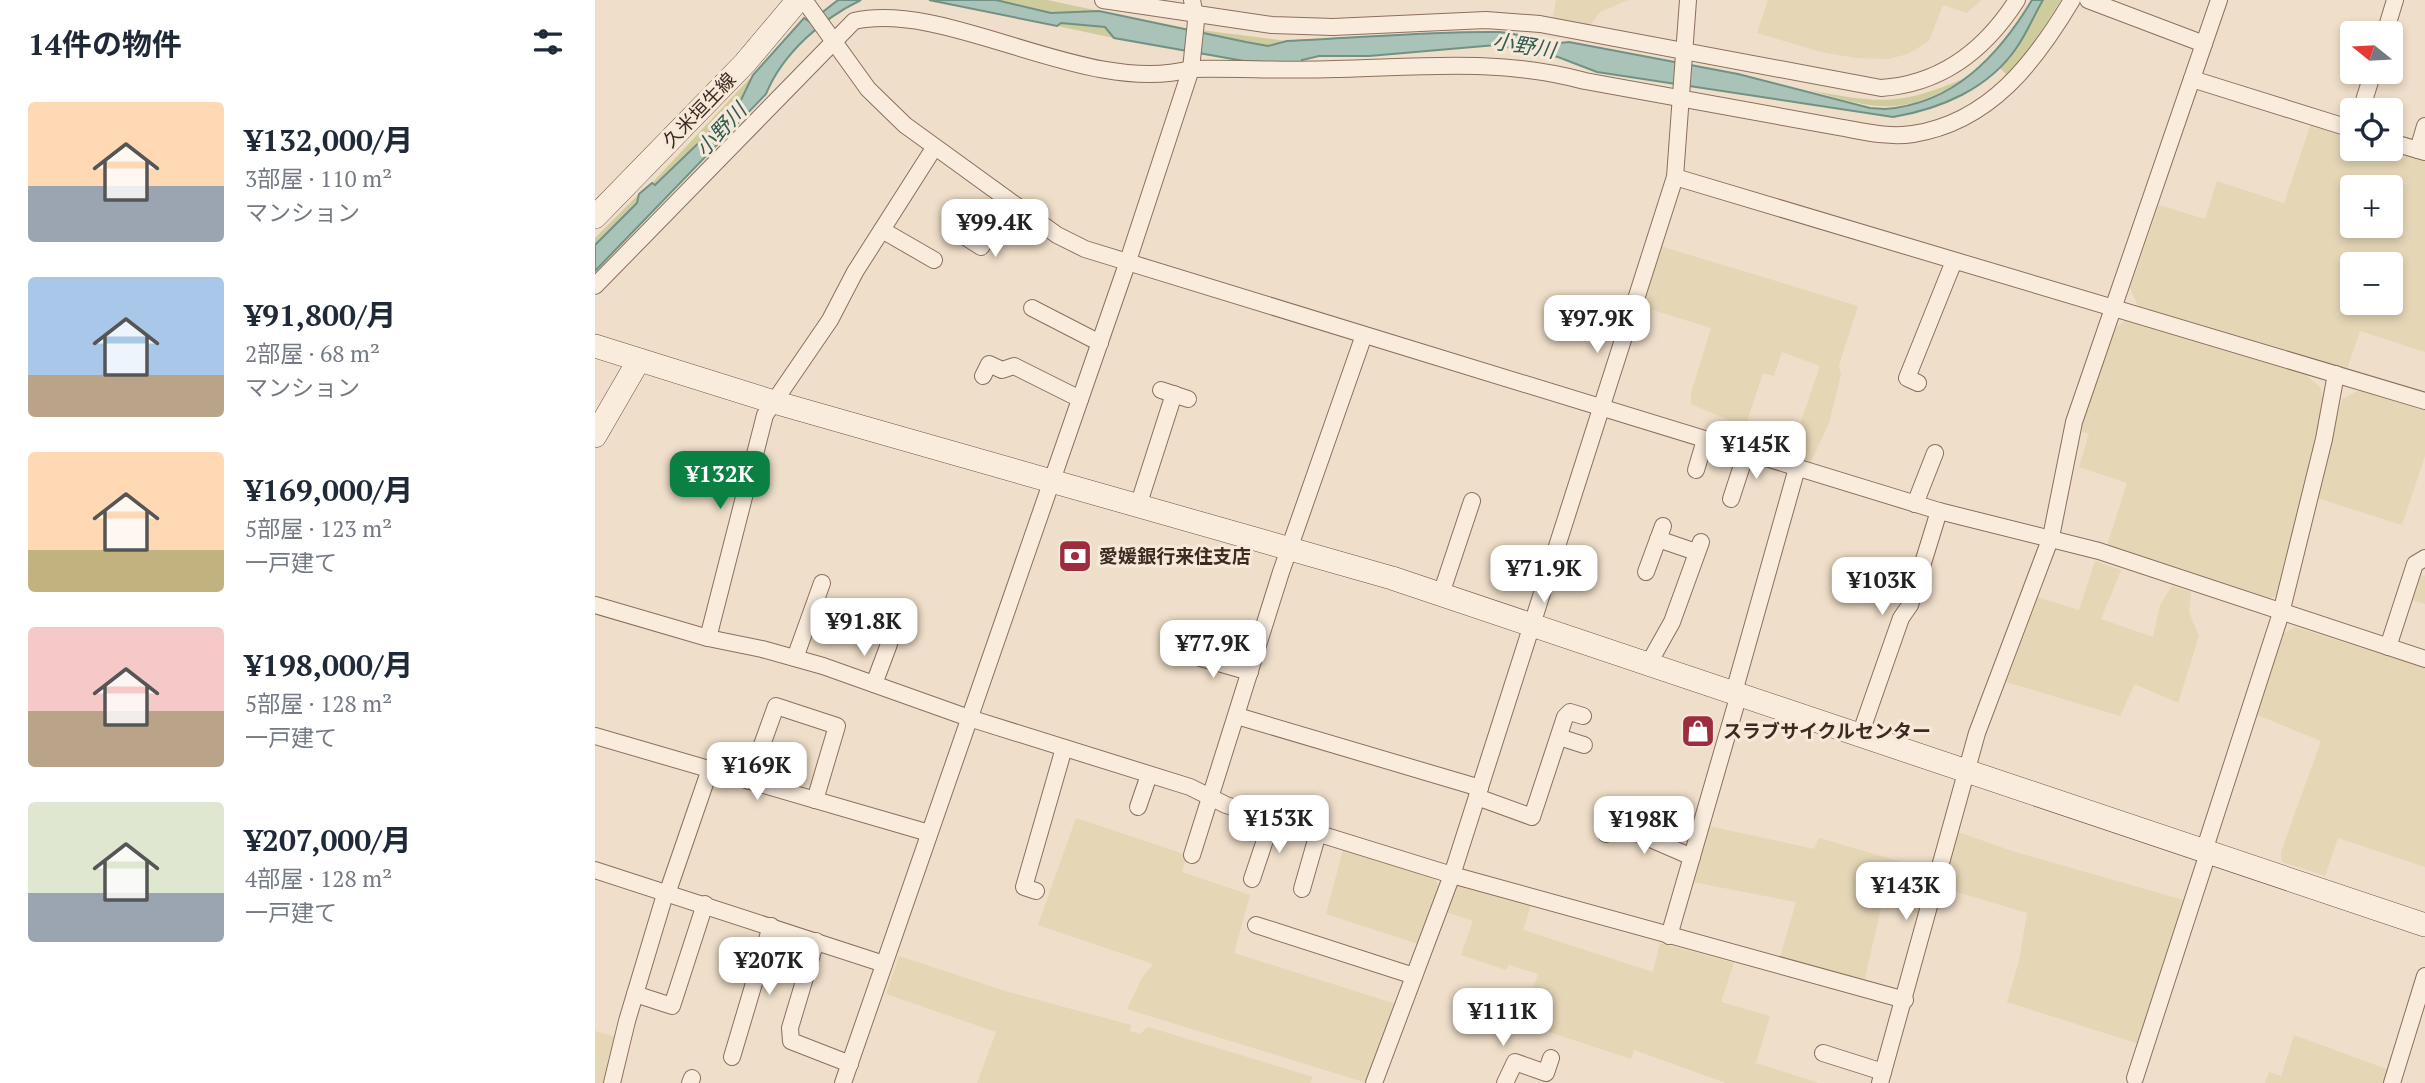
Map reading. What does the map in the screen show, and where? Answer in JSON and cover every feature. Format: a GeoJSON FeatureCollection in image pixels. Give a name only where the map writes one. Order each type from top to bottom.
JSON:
{"type":"FeatureCollection","features":[{"type":"Feature","properties":{"kind":"street"},"geometry":{"type":"LineString","coordinates":[[1103,0],[1194,11],[1272,25],[1333,27],[1456,20],[1512,21],[1860,86],[1903,86],[1952,68],[1998,30],[2017,0]]}},
{"type":"Feature","properties":{"kind":"street"},"geometry":{"type":"LineString","coordinates":[[1374,1083],[1452,875],[1675,177],[1688,0]]}},
{"type":"Feature","properties":{"kind":"street"},"geometry":{"type":"LineString","coordinates":[[965,14],[1097,60],[1152,73],[1174,73],[1192,64],[1299,71],[1492,64],[1544,70],[1585,81],[1681,93],[1862,132],[1912,134],[1948,124],[1980,108],[2010,87],[2042,50],[2072,0]]}},
{"type":"Feature","properties":{"kind":"street"},"geometry":{"type":"LineString","coordinates":[[2088,0],[2204,44]]}},
{"type":"Feature","properties":{"kind":"street"},"geometry":{"type":"LineString","coordinates":[[1823,1053],[1881,1078],[1905,1000],[1966,771],[2051,537],[2074,422],[2219,0]]}},
{"type":"Feature","properties":{"kind":"street"},"geometry":{"type":"LineString","coordinates":[[2389,21],[2395,0]]}},
{"type":"Feature","properties":{"kind":"street"},"geometry":{"type":"LineString","coordinates":[[803,1],[875,96],[934,148],[1057,235],[1128,264],[1915,504],[2051,537],[2425,659]]}},
{"type":"Feature","properties":{"kind":"street","name":"久米垣生線"},"geometry":{"type":"LineString","coordinates":[[595,217],[803,1]]}},
{"type":"Feature","properties":{"kind":"street"},"geometry":{"type":"LineString","coordinates":[[595,286],[853,21],[869,11],[902,3]]}},
{"type":"Feature","properties":{"kind":"street"},"geometry":{"type":"LineString","coordinates":[[843,1083],[1128,264],[1192,64],[1194,11]]}},
{"type":"Feature","properties":{"kind":"street"},"geometry":{"type":"LineString","coordinates":[[2192,79],[2340,126]]}},
{"type":"Feature","properties":{"kind":"street"},"geometry":{"type":"LineString","coordinates":[[2403,146],[2421,151],[2425,126]]}},
{"type":"Feature","properties":{"kind":"street"},"geometry":{"type":"LineString","coordinates":[[708,638],[759,428],[773,402],[830,320],[934,148]]}},
{"type":"Feature","properties":{"kind":"street"},"geometry":{"type":"LineString","coordinates":[[1675,177],[2425,401]]}},
{"type":"Feature","properties":{"kind":"street"},"geometry":{"type":"LineString","coordinates":[[956,231],[981,247],[1011,203]]}},
{"type":"Feature","properties":{"kind":"street"},"geometry":{"type":"LineString","coordinates":[[882,230],[934,260]]}},
{"type":"Feature","properties":{"kind":"street"},"geometry":{"type":"LineString","coordinates":[[1918,383],[1907,377],[1954,261]]}},
{"type":"Feature","properties":{"kind":"street"},"geometry":{"type":"LineString","coordinates":[[1033,308],[1100,344]]}},
{"type":"Feature","properties":{"kind":"street"},"geometry":{"type":"LineString","coordinates":[[1192,855],[1289,549],[1364,335]]}},
{"type":"Feature","properties":{"kind":"street"},"geometry":{"type":"LineString","coordinates":[[595,346],[773,402],[1441,594],[2425,925]]}},
{"type":"Feature","properties":{"kind":"street"},"geometry":{"type":"LineString","coordinates":[[595,436],[639,360]]}},
{"type":"Feature","properties":{"kind":"street"},"geometry":{"type":"LineString","coordinates":[[983,376],[989,364],[1002,370],[1014,366],[1080,399]]}},
{"type":"Feature","properties":{"kind":"street"},"geometry":{"type":"LineString","coordinates":[[2135,1078],[2281,613],[2324,439],[2336,374]]}},
{"type":"Feature","properties":{"kind":"street"},"geometry":{"type":"LineString","coordinates":[[1138,506],[1174,394]]}},
{"type":"Feature","properties":{"kind":"street"},"geometry":{"type":"LineString","coordinates":[[1696,470],[1705,440]]}},
{"type":"Feature","properties":{"kind":"street"},"geometry":{"type":"LineString","coordinates":[[1731,499],[1746,453]]}},
{"type":"Feature","properties":{"kind":"street"},"geometry":{"type":"LineString","coordinates":[[1915,504],[1935,453]]}},
{"type":"Feature","properties":{"kind":"street"},"geometry":{"type":"LineString","coordinates":[[1669,936],[1797,468]]}},
{"type":"Feature","properties":{"kind":"street"},"geometry":{"type":"LineString","coordinates":[[1441,594],[1472,500]]}},
{"type":"Feature","properties":{"kind":"street"},"geometry":{"type":"LineString","coordinates":[[1860,735],[1901,618],[1910,605],[1939,511]]}},
{"type":"Feature","properties":{"kind":"street"},"geometry":{"type":"LineString","coordinates":[[1646,572],[1660,533],[1699,547],[1672,622],[1649,663]]}},
{"type":"Feature","properties":{"kind":"street"},"geometry":{"type":"LineString","coordinates":[[2388,647],[2415,564],[2425,558]]}},
{"type":"Feature","properties":{"kind":"street"},"geometry":{"type":"LineString","coordinates":[[795,658],[822,583]]}},
{"type":"Feature","properties":{"kind":"street"},"geometry":{"type":"LineString","coordinates":[[595,605],[708,638],[795,658],[969,718],[1190,787],[1226,805],[1452,875],[1905,1000]]}},
{"type":"Feature","properties":{"kind":"street"},"geometry":{"type":"LineString","coordinates":[[874,684],[888,644]]}},
{"type":"Feature","properties":{"kind":"street"},"geometry":{"type":"LineString","coordinates":[[1187,653],[1250,672]]}},
{"type":"Feature","properties":{"kind":"street"},"geometry":{"type":"LineString","coordinates":[[749,780],[776,706],[837,726],[815,800]]}},
{"type":"Feature","properties":{"kind":"street"},"geometry":{"type":"LineString","coordinates":[[1237,716],[1479,793],[1532,817],[1565,717],[1570,712],[1583,716]]}},
{"type":"Feature","properties":{"kind":"street"},"geometry":{"type":"LineString","coordinates":[[595,736],[929,833]]}},
{"type":"Feature","properties":{"kind":"street"},"geometry":{"type":"LineString","coordinates":[[1559,737],[1584,745]]}},
{"type":"Feature","properties":{"kind":"street"},"geometry":{"type":"LineString","coordinates":[[1036,891],[1024,887],[1064,748]]}},
{"type":"Feature","properties":{"kind":"street"},"geometry":{"type":"LineString","coordinates":[[612,1083],[635,994],[667,891],[710,769]]}},
{"type":"Feature","properties":{"kind":"street"},"geometry":{"type":"LineString","coordinates":[[1138,807],[1149,775]]}},
{"type":"Feature","properties":{"kind":"street"},"geometry":{"type":"LineString","coordinates":[[1252,879],[1272,819]]}},
{"type":"Feature","properties":{"kind":"street"},"geometry":{"type":"LineString","coordinates":[[1611,822],[1692,857]]}},
{"type":"Feature","properties":{"kind":"street"},"geometry":{"type":"LineString","coordinates":[[1302,889],[1318,834]]}},
{"type":"Feature","properties":{"kind":"street"},"geometry":{"type":"LineString","coordinates":[[595,870],[667,891],[884,964]]}},
{"type":"Feature","properties":{"kind":"street"},"geometry":{"type":"LineString","coordinates":[[635,994],[672,1006],[705,904]]}},
{"type":"Feature","properties":{"kind":"street"},"geometry":{"type":"LineString","coordinates":[[1256,925],[1294,930],[1414,976]]}},
{"type":"Feature","properties":{"kind":"street"},"geometry":{"type":"LineString","coordinates":[[732,1057],[771,926]]}},
{"type":"Feature","properties":{"kind":"street"},"geometry":{"type":"LineString","coordinates":[[816,941],[790,1028],[792,1041],[850,1064]]}},
{"type":"Feature","properties":{"kind":"street"},"geometry":{"type":"LineString","coordinates":[[2392,1083],[2425,976]]}},
{"type":"Feature","properties":{"kind":"street"},"geometry":{"type":"LineString","coordinates":[[1505,1083],[1515,1062],[1546,1073],[1551,1058]]}},
{"type":"Feature","properties":{"kind":"shaded area"},"geometry":{"type":"Polygon","coordinates":[[[996,0],[1047,0],[1099,11],[1051,13],[996,0]]]}},
{"type":"Feature","properties":{"kind":"shaded area"},"geometry":{"type":"Polygon","coordinates":[[[1556,0],[1628,0],[1600,12],[1588,28],[1552,22],[1556,0]]]}},
{"type":"Feature","properties":{"kind":"shaded area"},"geometry":{"type":"Polygon","coordinates":[[[1768,0],[1981,0],[1967,13],[1943,5],[1929,41],[1908,54],[1888,59],[1856,58],[1821,52],[1757,33],[1768,0]]]}},
{"type":"Feature","properties":{"kind":"shaded area"},"geometry":{"type":"Polygon","coordinates":[[[2043,0],[2061,0],[2028,52],[2007,75],[2000,68],[2018,46],[2043,0]]]}},
{"type":"Feature","properties":{"kind":"shaded area"},"geometry":{"type":"Polygon","coordinates":[[[1061,23],[1105,27],[1114,38],[1057,26],[1061,23]]]}},
{"type":"Feature","properties":{"kind":"shaded area"},"geometry":{"type":"Polygon","coordinates":[[[1153,24],[1287,41],[1268,46],[1153,24]]]}},
{"type":"Feature","properties":{"kind":"shaded area"},"geometry":{"type":"Polygon","coordinates":[[[753,75],[739,104],[655,185],[652,183],[753,75]]]}},
{"type":"Feature","properties":{"kind":"shaded area"},"geometry":{"type":"Polygon","coordinates":[[[1970,76],[1926,98],[1891,106],[1874,106],[1809,90],[1855,98],[1891,100],[1926,93],[1970,76]]]}},
{"type":"Feature","properties":{"kind":"shaded area"},"geometry":{"type":"Polygon","coordinates":[[[2312,121],[2340,130],[2340,161],[2403,161],[2403,152],[2425,157],[2425,352],[2360,331],[2347,369],[2139,308],[2130,288],[2159,205],[2205,219],[2217,181],[2284,203],[2312,121]]]}},
{"type":"Feature","properties":{"kind":"shaded area"},"geometry":{"type":"Polygon","coordinates":[[[639,194],[637,203],[595,245],[595,238],[639,194]]]}},
{"type":"Feature","properties":{"kind":"shaded area"},"geometry":{"type":"Polygon","coordinates":[[[1660,246],[1858,306],[1839,365],[1841,375],[1829,423],[1809,466],[1788,459],[1820,366],[1782,352],[1774,376],[1763,373],[1745,427],[1691,404],[1691,393],[1711,328],[1640,306],[1660,246]]]}},
{"type":"Feature","properties":{"kind":"shaded area"},"geometry":{"type":"Polygon","coordinates":[[[2125,321],[2306,375],[2320,387],[2323,399],[2317,440],[2280,591],[2274,597],[2266,600],[2107,546],[2127,483],[2079,467],[2089,434],[2078,430],[2114,329],[2125,321]]]}},
{"type":"Feature","properties":{"kind":"shaded area"},"geometry":{"type":"Polygon","coordinates":[[[2363,388],[2425,409],[2425,456],[2402,525],[2317,498],[2342,399],[2363,388]]]}},
{"type":"Feature","properties":{"kind":"shaded area"},"geometry":{"type":"Polygon","coordinates":[[[2095,561],[2121,570],[2101,619],[2153,637],[2160,605],[2172,586],[2191,592],[2189,612],[2199,636],[2178,703],[2135,684],[2120,716],[2006,682],[2037,597],[2079,610],[2095,561]]]}},
{"type":"Feature","properties":{"kind":"shaded area"},"geometry":{"type":"Polygon","coordinates":[[[2418,574],[2425,576],[2425,604],[2409,599],[2418,574]]]}},
{"type":"Feature","properties":{"kind":"shaded area"},"geometry":{"type":"Polygon","coordinates":[[[2295,627],[2425,668],[2425,867],[2338,838],[2325,876],[2282,862],[2281,852],[2321,741],[2255,714],[2281,635],[2295,627]]]}},
{"type":"Feature","properties":{"kind":"shaded area"},"geometry":{"type":"Polygon","coordinates":[[[1076,818],[1187,855],[1182,872],[1250,895],[1234,953],[1396,1004],[1367,1083],[1127,1009],[1142,978],[1153,964],[1038,925],[1076,818]]]}},
{"type":"Feature","properties":{"kind":"shaded area"},"geometry":{"type":"Polygon","coordinates":[[[1709,826],[1814,849],[1819,838],[1929,870],[1919,914],[1882,904],[1864,982],[1779,961],[1796,902],[1693,882],[1709,826]]]}},
{"type":"Feature","properties":{"kind":"shaded area"},"geometry":{"type":"Polygon","coordinates":[[[1955,831],[2012,851],[2187,901],[2139,1044],[2007,1002],[2019,961],[2027,913],[1940,887],[1955,831]]]}},
{"type":"Feature","properties":{"kind":"shaded area"},"geometry":{"type":"Polygon","coordinates":[[[1343,850],[1435,877],[1438,886],[1418,944],[1326,914],[1343,850]]]}},
{"type":"Feature","properties":{"kind":"shaded area"},"geometry":{"type":"Polygon","coordinates":[[[1464,884],[1531,905],[1523,930],[1653,972],[1660,943],[1734,963],[1721,1002],[1770,1016],[1756,1063],[1819,1083],[1726,1083],[1634,1050],[1631,1059],[1522,1023],[1538,974],[1509,965],[1506,970],[1461,955],[1473,921],[1446,912],[1456,887],[1464,884]]]}},
{"type":"Feature","properties":{"kind":"shaded area"},"geometry":{"type":"Polygon","coordinates":[[[899,956],[1005,991],[1131,1025],[1130,1031],[1140,1034],[1148,1027],[1313,1077],[1310,1083],[977,1083],[996,1032],[886,994],[899,956]]]}},
{"type":"Feature","properties":{"kind":"shaded area"},"geometry":{"type":"Polygon","coordinates":[[[595,1031],[616,1037],[604,1083],[595,1083],[595,1031]]]}},
{"type":"Feature","properties":{"kind":"shaded area"},"geometry":{"type":"Polygon","coordinates":[[[2294,1035],[2392,1071],[2388,1083],[2265,1083],[2269,1072],[2281,1076],[2294,1035]]]}},
{"type":"Feature","properties":{"kind":"water","name":"小野川"},"geometry":{"type":"Polygon","coordinates":[[[838,0],[861,0],[818,27],[793,51],[766,94],[595,271],[595,245],[637,203],[639,194],[652,183],[655,185],[739,104],[753,75],[804,18],[810,22],[838,0]]]}},
{"type":"Feature","properties":{"kind":"water","name":"小野川"},"geometry":{"type":"Polygon","coordinates":[[[929,0],[996,0],[1051,13],[1099,11],[1268,46],[1287,41],[1393,35],[1508,33],[1738,74],[1870,108],[1885,109],[1932,98],[1953,87],[1972,73],[2005,40],[2032,0],[2043,0],[2017,47],[1992,75],[1946,102],[1893,117],[1597,72],[1558,57],[1496,45],[1369,56],[1319,56],[1302,60],[1302,64],[1244,61],[1114,38],[1105,27],[1061,23],[1057,26],[929,0]]]}},
{"type":"Feature","properties":{"kind":"place","name":"愛媛銀行来住支店"},"geometry":{"type":"Point","coordinates":[1075,556]}},
{"type":"Feature","properties":{"kind":"place","name":"スラブサイクルセンター"},"geometry":{"type":"Point","coordinates":[1698,731]}}]}
